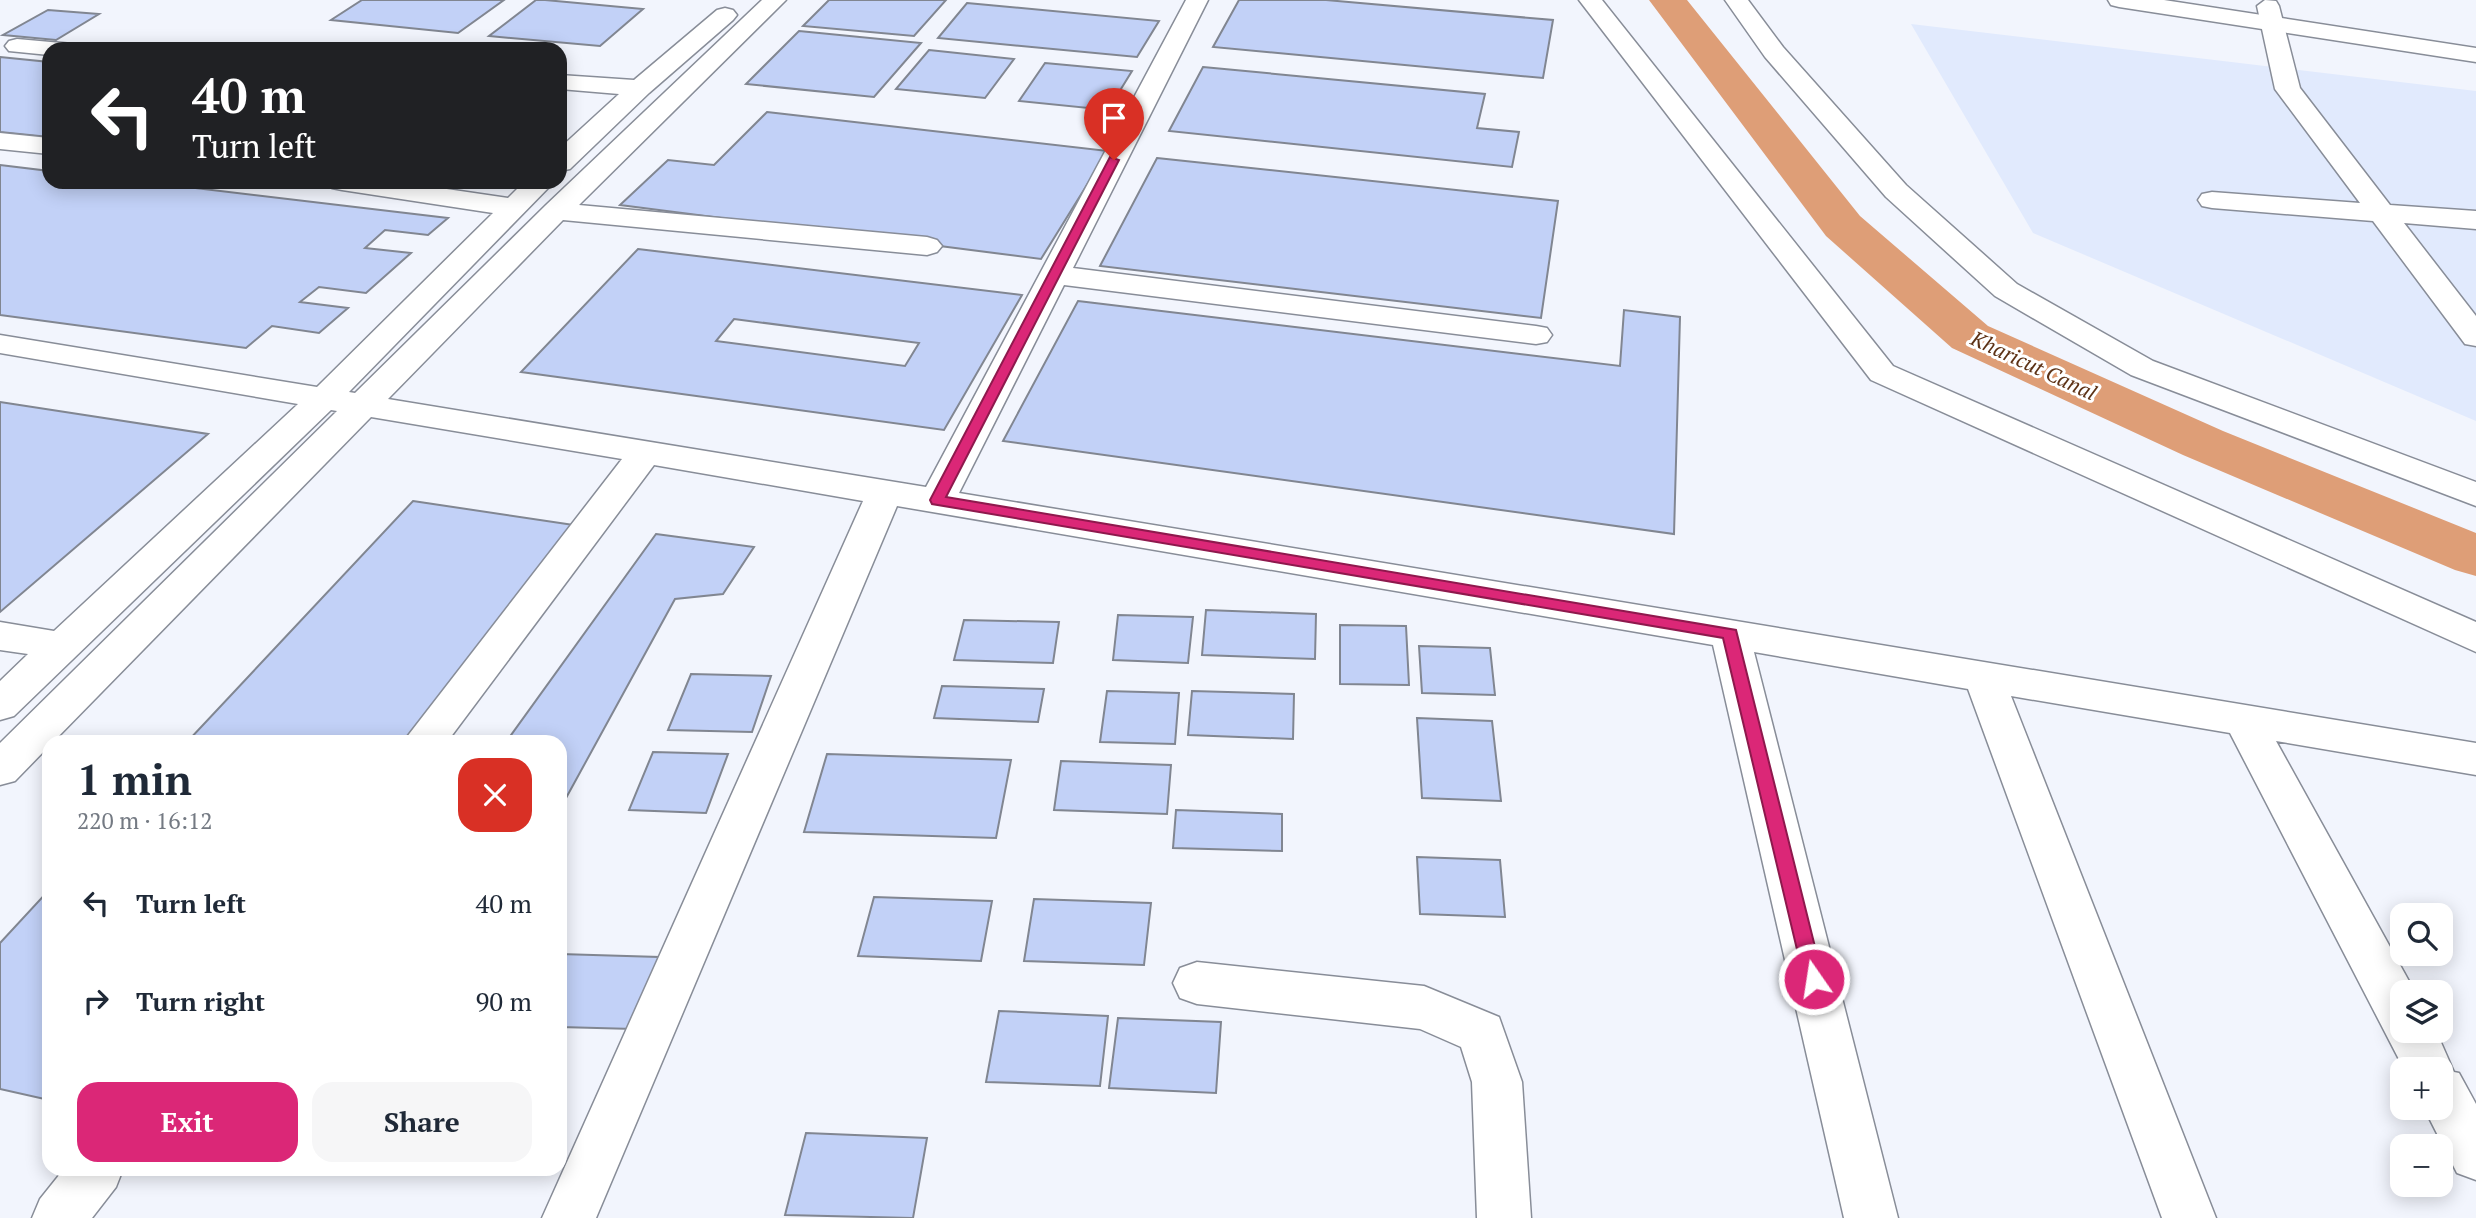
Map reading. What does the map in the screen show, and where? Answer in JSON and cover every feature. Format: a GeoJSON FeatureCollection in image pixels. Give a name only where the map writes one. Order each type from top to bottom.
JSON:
{"type":"FeatureCollection","features":[{"type":"Feature","properties":{"kind":"street"},"geometry":{"type":"LineString","coordinates":[[708,0],[741,2]]}},
{"type":"Feature","properties":{"kind":"street"},"geometry":{"type":"LineString","coordinates":[[567,179],[775,0]]}},
{"type":"Feature","properties":{"kind":"street"},"geometry":{"type":"LineString","coordinates":[[937,500],[1197,0]]}},
{"type":"Feature","properties":{"kind":"street"},"geometry":{"type":"LineString","coordinates":[[1590,0],[1882,373],[2476,638]]}},
{"type":"Feature","properties":{"kind":"street"},"geometry":{"type":"LineString","coordinates":[[1736,0],[1774,52],[1896,191],[2006,290],[2142,368],[2476,495]]}},
{"type":"Feature","properties":{"kind":"street"},"geometry":{"type":"LineString","coordinates":[[2119,0],[2476,36]]}},
{"type":"Feature","properties":{"kind":"street"},"geometry":{"type":"LineString","coordinates":[[2224,0],[2270,16],[2476,55]]}},
{"type":"Feature","properties":{"kind":"street"},"geometry":{"type":"LineString","coordinates":[[567,156],[640,88],[741,2]]}},
{"type":"Feature","properties":{"kind":"street"},"geometry":{"type":"LineString","coordinates":[[2270,16],[2288,89],[2476,337]]}},
{"type":"Feature","properties":{"kind":"street"},"geometry":{"type":"LineString","coordinates":[[17,46],[42,48]]}},
{"type":"Feature","properties":{"kind":"street"},"geometry":{"type":"LineString","coordinates":[[567,83],[640,88]]}},
{"type":"Feature","properties":{"kind":"street"},"geometry":{"type":"LineString","coordinates":[[0,141],[42,145]]}},
{"type":"Feature","properties":{"kind":"street"},"geometry":{"type":"LineString","coordinates":[[392,189],[513,206],[547,196],[927,246]]}},
{"type":"Feature","properties":{"kind":"street"},"geometry":{"type":"LineString","coordinates":[[0,769],[363,405],[547,196]]}},
{"type":"Feature","properties":{"kind":"street"},"geometry":{"type":"LineString","coordinates":[[2212,200],[2476,220]]}},
{"type":"Feature","properties":{"kind":"street"},"geometry":{"type":"LineString","coordinates":[[0,705],[324,398],[513,206]]}},
{"type":"Feature","properties":{"kind":"street"},"geometry":{"type":"LineString","coordinates":[[1054,275],[1536,335]]}},
{"type":"Feature","properties":{"kind":"street"},"geometry":{"type":"LineString","coordinates":[[0,344],[2476,759]]}},
{"type":"Feature","properties":{"kind":"street"},"geometry":{"type":"LineString","coordinates":[[429,735],[645,453]]}},
{"type":"Feature","properties":{"kind":"street"},"geometry":{"type":"LineString","coordinates":[[569,1218],[885,492]]}},
{"type":"Feature","properties":{"kind":"street"},"geometry":{"type":"LineString","coordinates":[[1730,634],[1871,1218]]}},
{"type":"Feature","properties":{"kind":"street"},"geometry":{"type":"LineString","coordinates":[[0,636],[64,646]]}},
{"type":"Feature","properties":{"kind":"street"},"geometry":{"type":"LineString","coordinates":[[1983,676],[2189,1218]]}},
{"type":"Feature","properties":{"kind":"street"},"geometry":{"type":"LineString","coordinates":[[2244,720],[2390,993]]}},
{"type":"Feature","properties":{"kind":"street"},"geometry":{"type":"LineString","coordinates":[[1196,983],[1424,1008],[1482,1033],[1497,1082],[1504,1218]]}},
{"type":"Feature","properties":{"kind":"street"},"geometry":{"type":"LineString","coordinates":[[2453,1112],[2476,1155]]}},
{"type":"Feature","properties":{"kind":"street"},"geometry":{"type":"LineString","coordinates":[[59,1218],[92,1176]]}},
{"type":"Feature","properties":{"kind":"shaded area"},"geometry":{"type":"Polygon","coordinates":[[[1911,24],[2476,91],[2476,421],[2033,233],[1911,24]]]}},
{"type":"Feature","properties":{"kind":"building"},"geometry":{"type":"Polygon","coordinates":[[[362,0],[504,0],[458,33],[331,20],[362,0]]]}},
{"type":"Feature","properties":{"kind":"building"},"geometry":{"type":"Polygon","coordinates":[[[536,0],[643,9],[600,46],[489,36],[536,0]]]}},
{"type":"Feature","properties":{"kind":"building"},"geometry":{"type":"Polygon","coordinates":[[[829,0],[946,0],[914,36],[803,26],[829,0]]]}},
{"type":"Feature","properties":{"kind":"building"},"geometry":{"type":"Polygon","coordinates":[[[1239,0],[1326,0],[1553,20],[1543,78],[1213,47],[1239,0]]]}},
{"type":"Feature","properties":{"kind":"building"},"geometry":{"type":"Polygon","coordinates":[[[967,3],[1159,21],[1137,57],[938,38],[967,3]]]}},
{"type":"Feature","properties":{"kind":"building"},"geometry":{"type":"Polygon","coordinates":[[[48,10],[99,14],[56,40],[3,35],[48,10]]]}},
{"type":"Feature","properties":{"kind":"building"},"geometry":{"type":"Polygon","coordinates":[[[799,31],[921,43],[874,97],[746,84],[799,31]]]}},
{"type":"Feature","properties":{"kind":"building"},"geometry":{"type":"Polygon","coordinates":[[[929,50],[1014,59],[985,98],[896,89],[929,50]]]}},
{"type":"Feature","properties":{"kind":"building"},"geometry":{"type":"Polygon","coordinates":[[[0,57],[42,61],[42,136],[0,132],[0,57]]]}},
{"type":"Feature","properties":{"kind":"building"},"geometry":{"type":"Polygon","coordinates":[[[1045,63],[1132,71],[1108,110],[1019,101],[1045,63]]]}},
{"type":"Feature","properties":{"kind":"building"},"geometry":{"type":"Polygon","coordinates":[[[1203,67],[1485,94],[1477,128],[1519,132],[1512,167],[1169,131],[1203,67]]]}},
{"type":"Feature","properties":{"kind":"building"},"geometry":{"type":"Polygon","coordinates":[[[767,112],[1108,151],[1041,259],[620,205],[668,160],[714,165],[767,112]]]}},
{"type":"Feature","properties":{"kind":"building"},"geometry":{"type":"Polygon","coordinates":[[[1157,158],[1558,201],[1541,318],[1100,266],[1157,158]]]}},
{"type":"Feature","properties":{"kind":"building"},"geometry":{"type":"Polygon","coordinates":[[[0,165],[42,170],[42,189],[204,189],[448,218],[428,235],[385,230],[365,248],[411,253],[366,293],[319,287],[300,302],[348,308],[319,333],[272,326],[246,348],[0,315],[0,165]]]}},
{"type":"Feature","properties":{"kind":"building"},"geometry":{"type":"Polygon","coordinates":[[[638,249],[1022,295],[944,430],[521,372],[638,249]],[[734,319],[716,341],[905,366],[919,343],[734,319]]]}},
{"type":"Feature","properties":{"kind":"building"},"geometry":{"type":"Polygon","coordinates":[[[1078,301],[1620,366],[1624,310],[1680,317],[1674,534],[1003,441],[1078,301]]]}},
{"type":"Feature","properties":{"kind":"building"},"geometry":{"type":"Polygon","coordinates":[[[0,402],[208,434],[0,612],[0,402]]]}},
{"type":"Feature","properties":{"kind":"building"},"geometry":{"type":"Polygon","coordinates":[[[413,501],[587,527],[424,735],[194,735],[413,501]]]}},
{"type":"Feature","properties":{"kind":"building"},"geometry":{"type":"Polygon","coordinates":[[[656,534],[754,547],[723,594],[675,599],[567,796],[567,735],[511,735],[656,534]]]}},
{"type":"Feature","properties":{"kind":"building"},"geometry":{"type":"Polygon","coordinates":[[[1206,610],[1316,614],[1315,659],[1202,655],[1206,610]]]}},
{"type":"Feature","properties":{"kind":"building"},"geometry":{"type":"Polygon","coordinates":[[[1118,615],[1193,617],[1188,663],[1113,660],[1118,615]]]}},
{"type":"Feature","properties":{"kind":"building"},"geometry":{"type":"Polygon","coordinates":[[[964,620],[1059,622],[1053,663],[954,660],[964,620]]]}},
{"type":"Feature","properties":{"kind":"building"},"geometry":{"type":"Polygon","coordinates":[[[1340,625],[1406,626],[1409,685],[1340,684],[1340,625]]]}},
{"type":"Feature","properties":{"kind":"building"},"geometry":{"type":"Polygon","coordinates":[[[1419,646],[1490,648],[1495,695],[1422,693],[1419,646]]]}},
{"type":"Feature","properties":{"kind":"building"},"geometry":{"type":"Polygon","coordinates":[[[691,674],[771,676],[752,732],[668,730],[691,674]]]}},
{"type":"Feature","properties":{"kind":"building"},"geometry":{"type":"Polygon","coordinates":[[[942,686],[1044,689],[1038,722],[934,718],[942,686]]]}},
{"type":"Feature","properties":{"kind":"building"},"geometry":{"type":"Polygon","coordinates":[[[1107,691],[1179,693],[1175,744],[1100,742],[1107,691]]]}},
{"type":"Feature","properties":{"kind":"building"},"geometry":{"type":"Polygon","coordinates":[[[1192,691],[1294,694],[1293,739],[1188,735],[1192,691]]]}},
{"type":"Feature","properties":{"kind":"building"},"geometry":{"type":"Polygon","coordinates":[[[1417,718],[1492,721],[1501,801],[1422,798],[1417,718]]]}},
{"type":"Feature","properties":{"kind":"building"},"geometry":{"type":"Polygon","coordinates":[[[653,752],[728,754],[706,813],[629,810],[653,752]]]}},
{"type":"Feature","properties":{"kind":"building"},"geometry":{"type":"Polygon","coordinates":[[[827,754],[1011,760],[996,838],[804,832],[827,754]]]}},
{"type":"Feature","properties":{"kind":"building"},"geometry":{"type":"Polygon","coordinates":[[[1061,761],[1171,765],[1167,814],[1054,810],[1061,761]]]}},
{"type":"Feature","properties":{"kind":"building"},"geometry":{"type":"Polygon","coordinates":[[[1176,810],[1282,814],[1282,851],[1173,848],[1176,810]]]}},
{"type":"Feature","properties":{"kind":"building"},"geometry":{"type":"Polygon","coordinates":[[[1417,857],[1500,860],[1505,917],[1420,914],[1417,857]]]}},
{"type":"Feature","properties":{"kind":"building"},"geometry":{"type":"Polygon","coordinates":[[[874,897],[992,901],[981,961],[858,956],[874,897]]]}},
{"type":"Feature","properties":{"kind":"building"},"geometry":{"type":"Polygon","coordinates":[[[42,898],[42,1098],[0,1089],[0,943],[42,898]]]}},
{"type":"Feature","properties":{"kind":"building"},"geometry":{"type":"Polygon","coordinates":[[[1034,899],[1151,903],[1144,965],[1024,961],[1034,899]]]}},
{"type":"Feature","properties":{"kind":"building"},"geometry":{"type":"Polygon","coordinates":[[[567,954],[659,957],[634,1029],[567,1027],[567,954]]]}},
{"type":"Feature","properties":{"kind":"building"},"geometry":{"type":"Polygon","coordinates":[[[999,1011],[1108,1016],[1100,1086],[986,1082],[999,1011]]]}},
{"type":"Feature","properties":{"kind":"building"},"geometry":{"type":"Polygon","coordinates":[[[1118,1018],[1221,1022],[1216,1093],[1109,1088],[1118,1018]]]}},
{"type":"Feature","properties":{"kind":"building"},"geometry":{"type":"Polygon","coordinates":[[[806,1133],[927,1138],[913,1218],[785,1215],[806,1133]]]}},
{"type":"Feature","properties":{"kind":"waterway","name":"Kharicut Canal"},"geometry":{"type":"LineString","coordinates":[[1668,0],[1843,226],[1970,337],[2203,443],[2476,556]]}},
{"type":"Feature","properties":{"kind":"route"},"geometry":{"type":"LineString","coordinates":[[1114,160],[937,500],[1730,634],[1814,979]]}}]}
